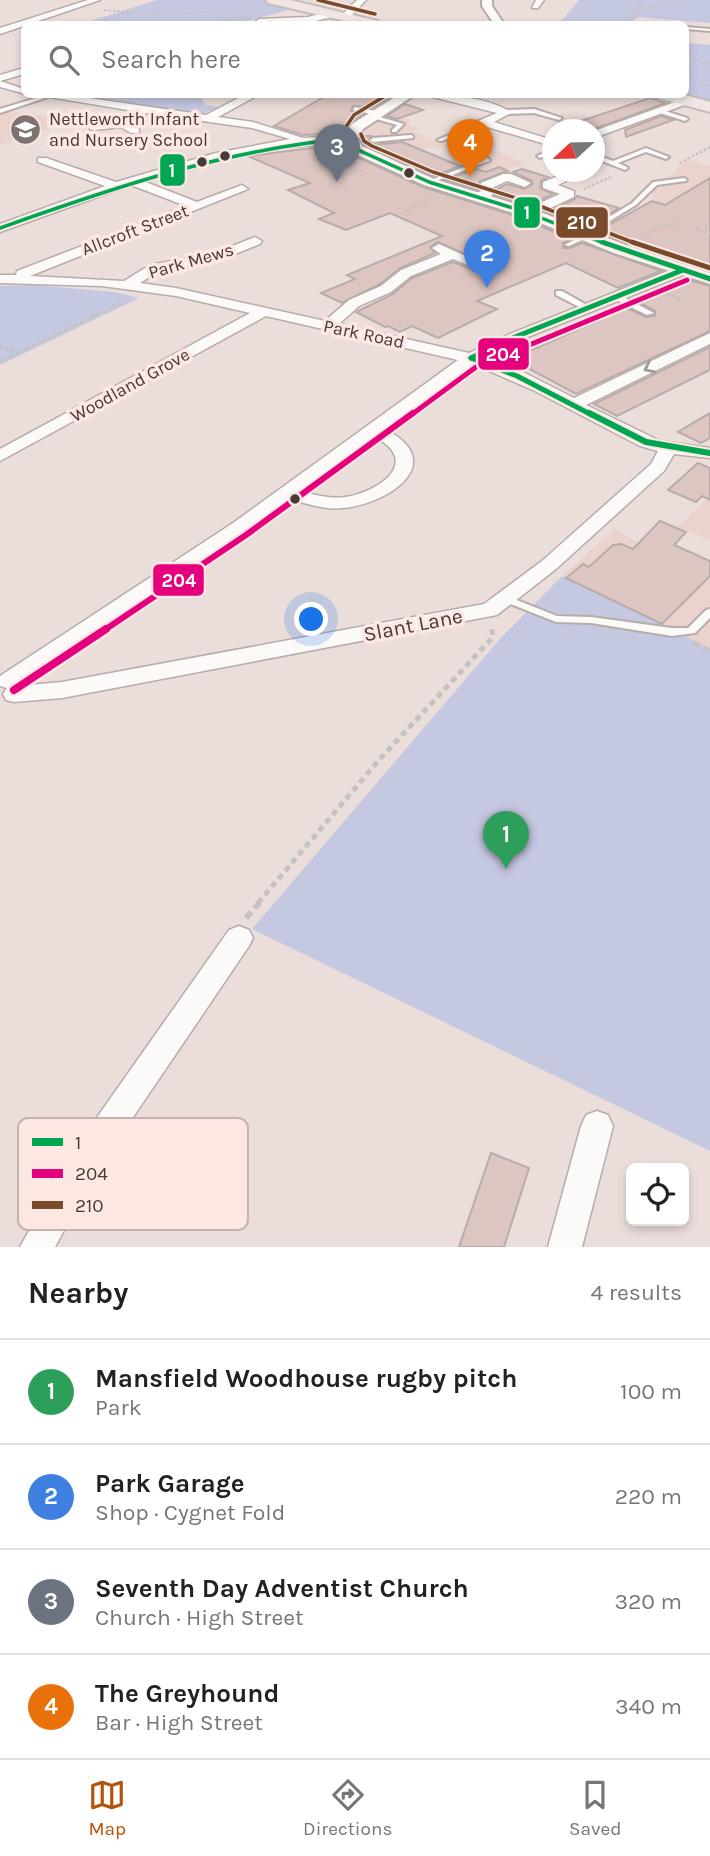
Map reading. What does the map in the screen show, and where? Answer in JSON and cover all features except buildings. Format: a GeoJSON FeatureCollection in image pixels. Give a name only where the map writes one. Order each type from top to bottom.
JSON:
{"type":"FeatureCollection","features":[{"type":"Feature","properties":{"kind":"main road"},"geometry":{"type":"LineString","coordinates":[[274,4],[295,6],[356,21]]}},
{"type":"Feature","properties":{"kind":"main road"},"geometry":{"type":"LineString","coordinates":[[660,103],[686,101],[710,107]]}},
{"type":"Feature","properties":{"kind":"street"},"geometry":{"type":"LineString","coordinates":[[33,21],[96,0]]}},
{"type":"Feature","properties":{"kind":"street"},"geometry":{"type":"LineString","coordinates":[[344,19],[362,0]]}},
{"type":"Feature","properties":{"kind":"street"},"geometry":{"type":"LineString","coordinates":[[487,0],[487,6],[497,21]]}},
{"type":"Feature","properties":{"kind":"street"},"geometry":{"type":"LineString","coordinates":[[284,21],[308,20],[328,15]]}},
{"type":"Feature","properties":{"kind":"street"},"geometry":{"type":"LineString","coordinates":[[0,17],[21,22]]}},
{"type":"Feature","properties":{"kind":"street"},"geometry":{"type":"LineString","coordinates":[[0,31],[21,25]]}},
{"type":"Feature","properties":{"kind":"street"},"geometry":{"type":"LineString","coordinates":[[0,78],[21,72]]}},
{"type":"Feature","properties":{"kind":"street"},"geometry":{"type":"LineString","coordinates":[[0,84],[21,91]]}},
{"type":"Feature","properties":{"kind":"street"},"geometry":{"type":"LineString","coordinates":[[64,98],[253,125],[303,140]]}},
{"type":"Feature","properties":{"kind":"street"},"geometry":{"type":"LineString","coordinates":[[208,118],[247,98]]}},
{"type":"Feature","properties":{"kind":"street"},"geometry":{"type":"LineString","coordinates":[[403,98],[357,127],[356,149],[429,182],[535,210],[587,234],[710,279]]}},
{"type":"Feature","properties":{"kind":"street"},"geometry":{"type":"LineString","coordinates":[[444,98],[505,112],[506,115],[463,131]]}},
{"type":"Feature","properties":{"kind":"street"},"geometry":{"type":"LineString","coordinates":[[605,130],[660,103]]}},
{"type":"Feature","properties":{"kind":"street"},"geometry":{"type":"LineString","coordinates":[[94,127],[123,124],[144,109]]}},
{"type":"Feature","properties":{"kind":"street"},"geometry":{"type":"LineString","coordinates":[[486,123],[542,140]]}},
{"type":"Feature","properties":{"kind":"street"},"geometry":{"type":"LineString","coordinates":[[123,124],[135,131]]}},
{"type":"Feature","properties":{"kind":"street"},"geometry":{"type":"LineString","coordinates":[[0,228],[118,187],[224,155],[303,140],[356,140]]}},
{"type":"Feature","properties":{"kind":"street"},"geometry":{"type":"LineString","coordinates":[[42,160],[118,187]]}},
{"type":"Feature","properties":{"kind":"street"},"geometry":{"type":"LineString","coordinates":[[478,197],[488,193],[485,186],[507,177],[525,183]]}},
{"type":"Feature","properties":{"kind":"street","name":"Allcroft Street"},"geometry":{"type":"LineString","coordinates":[[134,182],[197,206]]}},
{"type":"Feature","properties":{"kind":"street"},"geometry":{"type":"LineString","coordinates":[[556,182],[547,186],[570,194]]}},
{"type":"Feature","properties":{"kind":"street"},"geometry":{"type":"LineString","coordinates":[[197,206],[242,189]]}},
{"type":"Feature","properties":{"kind":"street"},"geometry":{"type":"LineString","coordinates":[[535,210],[570,194]]}},
{"type":"Feature","properties":{"kind":"street","name":"Allcroft Street"},"geometry":{"type":"LineString","coordinates":[[5,279],[197,206]]}},
{"type":"Feature","properties":{"kind":"street","name":"Park Mews"},"geometry":{"type":"LineString","coordinates":[[128,285],[155,268],[209,258],[255,241]]}},
{"type":"Feature","properties":{"kind":"street"},"geometry":{"type":"LineString","coordinates":[[435,247],[483,267]]}},
{"type":"Feature","properties":{"kind":"street"},"geometry":{"type":"LineString","coordinates":[[328,326],[354,303],[386,289],[406,274],[453,254]]}},
{"type":"Feature","properties":{"kind":"street"},"geometry":{"type":"LineString","coordinates":[[5,690],[288,493],[471,358],[515,337],[683,270]]}},
{"type":"Feature","properties":{"kind":"street","name":"Park Road"},"geometry":{"type":"LineString","coordinates":[[5,279],[128,285],[176,292],[471,358],[504,368],[648,443],[669,449],[709,451]]}},
{"type":"Feature","properties":{"kind":"street","name":"Woodland Grove"},"geometry":{"type":"LineString","coordinates":[[0,456],[261,313]]}},
{"type":"Feature","properties":{"kind":"street"},"geometry":{"type":"LineString","coordinates":[[575,404],[710,338]]}},
{"type":"Feature","properties":{"kind":"street"},"geometry":{"type":"LineString","coordinates":[[288,493],[319,502],[347,502],[387,488],[403,472],[405,459],[398,444],[375,430]]}},
{"type":"Feature","properties":{"kind":"street","name":"Slant Lane"},"geometry":{"type":"LineString","coordinates":[[5,690],[62,690],[499,605],[550,565],[658,467],[669,449]]}},
{"type":"Feature","properties":{"kind":"street"},"geometry":{"type":"LineString","coordinates":[[115,1118],[239,939]]}},
{"type":"Feature","properties":{"kind":"street"},"geometry":{"type":"LineString","coordinates":[[565,1247],[597,1126]]}},
{"type":"Feature","properties":{"kind":"street"},"geometry":{"type":"LineString","coordinates":[[37,1247],[46,1230]]}},
{"type":"Feature","properties":{"kind":"lane"},"geometry":{"type":"LineString","coordinates":[[689,27],[710,30]]}},
{"type":"Feature","properties":{"kind":"lane"},"geometry":{"type":"LineString","coordinates":[[0,111],[34,98]]}},
{"type":"Feature","properties":{"kind":"lane"},"geometry":{"type":"LineString","coordinates":[[660,103],[685,119]]}},
{"type":"Feature","properties":{"kind":"lane"},"geometry":{"type":"LineString","coordinates":[[355,109],[401,124],[394,131]]}},
{"type":"Feature","properties":{"kind":"lane"},"geometry":{"type":"LineString","coordinates":[[505,112],[534,111],[559,118]]}},
{"type":"Feature","properties":{"kind":"lane"},"geometry":{"type":"LineString","coordinates":[[440,140],[463,131]]}},
{"type":"Feature","properties":{"kind":"lane"},"geometry":{"type":"LineString","coordinates":[[373,140],[411,137]]}},
{"type":"Feature","properties":{"kind":"lane"},"geometry":{"type":"LineString","coordinates":[[613,163],[646,150],[666,157]]}},
{"type":"Feature","properties":{"kind":"lane"},"geometry":{"type":"LineString","coordinates":[[429,182],[488,160]]}},
{"type":"Feature","properties":{"kind":"lane"},"geometry":{"type":"LineString","coordinates":[[605,160],[625,168]]}},
{"type":"Feature","properties":{"kind":"lane"},"geometry":{"type":"LineString","coordinates":[[567,245],[649,195],[655,183],[684,180]]}},
{"type":"Feature","properties":{"kind":"lane"},"geometry":{"type":"LineString","coordinates":[[559,293],[588,308]]}},
{"type":"Feature","properties":{"kind":"lane"},"geometry":{"type":"LineString","coordinates":[[617,297],[650,313]]}},
{"type":"Feature","properties":{"kind":"lane"},"geometry":{"type":"LineString","coordinates":[[499,605],[556,619],[672,632],[691,631],[710,612]]}},
{"type":"Feature","properties":{"kind":"path"},"geometry":{"type":"LineString","coordinates":[[628,21],[643,0]]}},
{"type":"Feature","properties":{"kind":"path"},"geometry":{"type":"LineString","coordinates":[[635,12],[683,0]]}},
{"type":"Feature","properties":{"kind":"path"},"geometry":{"type":"LineString","coordinates":[[78,6],[129,12],[194,13],[274,4],[295,6]]}},
{"type":"Feature","properties":{"kind":"path"},"geometry":{"type":"LineString","coordinates":[[218,21],[274,4]]}},
{"type":"Feature","properties":{"kind":"path"},"geometry":{"type":"LineString","coordinates":[[101,21],[129,12]]}},
{"type":"Feature","properties":{"kind":"path"},"geometry":{"type":"LineString","coordinates":[[689,59],[710,64]]}},
{"type":"Feature","properties":{"kind":"path"},"geometry":{"type":"LineString","coordinates":[[689,78],[710,86]]}},
{"type":"Feature","properties":{"kind":"path"},"geometry":{"type":"LineString","coordinates":[[655,183],[672,167],[710,147]]}},
{"type":"Feature","properties":{"kind":"path"},"geometry":{"type":"LineString","coordinates":[[570,194],[618,174]]}},
{"type":"Feature","properties":{"kind":"path"},"geometry":{"type":"LineString","coordinates":[[406,211],[442,193]]}},
{"type":"Feature","properties":{"kind":"path"},"geometry":{"type":"LineString","coordinates":[[641,237],[663,225],[680,223]]}},
{"type":"Feature","properties":{"kind":"path"},"geometry":{"type":"LineString","coordinates":[[696,229],[710,233]]}},
{"type":"Feature","properties":{"kind":"path"},"geometry":{"type":"LineString","coordinates":[[0,362],[150,289]]}},
{"type":"Feature","properties":{"kind":"path"},"geometry":{"type":"LineString","coordinates":[[0,346],[18,353]]}},
{"type":"Feature","properties":{"kind":"path"},"geometry":{"type":"LineString","coordinates":[[239,939],[246,919],[379,760],[493,637],[499,605]]}},
{"type":"Feature","properties":{"kind":"shaded area"},"geometry":{"type":"Polygon","coordinates":[[[157,0],[263,0],[292,9],[247,21],[90,21],[157,0]]]}},
{"type":"Feature","properties":{"kind":"shaded area"},"geometry":{"type":"Polygon","coordinates":[[[579,0],[710,0],[710,23],[638,17],[633,21],[562,21],[579,0]]]}},
{"type":"Feature","properties":{"kind":"shaded area"},"geometry":{"type":"Polygon","coordinates":[[[689,43],[710,45],[710,102],[689,97],[689,43]]]}},
{"type":"Feature","properties":{"kind":"shaded area"},"geometry":{"type":"Polygon","coordinates":[[[80,98],[202,98],[205,105],[220,107],[201,114],[80,98]]]}},
{"type":"Feature","properties":{"kind":"shaded area","name":"Nettleworth Infant and Nursery School"},"geometry":{"type":"Polygon","coordinates":[[[0,107],[8,111],[74,121],[0,145],[0,107]]]}},
{"type":"Feature","properties":{"kind":"shaded area"},"geometry":{"type":"Polygon","coordinates":[[[389,114],[412,120],[407,123],[419,129],[413,131],[445,145],[408,153],[393,160],[373,152],[363,142],[367,126],[389,114]]]}},
{"type":"Feature","properties":{"kind":"shaded area"},"geometry":{"type":"Polygon","coordinates":[[[488,149],[526,163],[460,188],[417,172],[488,149]]]}},
{"type":"Feature","properties":{"kind":"shaded area"},"geometry":{"type":"Polygon","coordinates":[[[688,160],[710,166],[710,318],[639,326],[608,310],[660,288],[637,278],[585,267],[478,212],[504,201],[498,198],[532,184],[579,199],[574,216],[563,221],[598,233],[652,201],[652,191],[688,160]]]}},
{"type":"Feature","properties":{"kind":"shaded area"},"geometry":{"type":"Polygon","coordinates":[[[33,285],[114,292],[139,298],[0,365],[0,286],[33,285]]]}},
{"type":"Feature","properties":{"kind":"shaded area"},"geometry":{"type":"Polygon","coordinates":[[[710,496],[710,540],[677,527],[710,496]]]}},
{"type":"Feature","properties":{"kind":"shaded area"},"geometry":{"type":"Polygon","coordinates":[[[615,529],[666,560],[710,580],[710,648],[562,576],[615,529]]]}},
{"type":"Feature","properties":{"kind":"shaded area"},"geometry":{"type":"Polygon","coordinates":[[[562,576],[710,648],[710,1151],[252,929],[499,640],[562,576]]]}},
{"type":"Feature","properties":{"kind":"transit line","name":"210"},"geometry":{"type":"LineString","coordinates":[[318,0],[375,14]]}},
{"type":"Feature","properties":{"kind":"transit line","name":"210"},"geometry":{"type":"LineString","coordinates":[[341,134],[354,115],[382,98]]}},
{"type":"Feature","properties":{"kind":"transit line","name":"210"},"geometry":{"type":"LineString","coordinates":[[361,134],[364,141],[372,146],[433,172],[532,203],[624,239],[710,268]]}},
{"type":"Feature","properties":{"kind":"transit line","name":"1"},"geometry":{"type":"LineString","coordinates":[[351,138],[356,149],[429,182],[529,213],[620,249],[710,279]]}},
{"type":"Feature","properties":{"kind":"transit line","name":"1"},"geometry":{"type":"LineString","coordinates":[[0,228],[130,183],[216,158],[305,142],[351,138]]}},
{"type":"Feature","properties":{"kind":"transit line","name":"1"},"geometry":{"type":"LineString","coordinates":[[471,358],[515,337],[683,270]]}},
{"type":"Feature","properties":{"kind":"transit line","name":"204"},"geometry":{"type":"LineString","coordinates":[[14,690],[246,535],[476,367],[687,280]]}},
{"type":"Feature","properties":{"kind":"transit line","name":"1"},"geometry":{"type":"LineString","coordinates":[[471,358],[517,376],[646,442],[710,453]]}},
{"type":"Feature","properties":{"kind":"place","name":"Nettleworth Infant and Nursery School"},"geometry":{"type":"Point","coordinates":[26,129]}},
{"type":"Feature","properties":{"kind":"place","name":"The Greyhound"},"geometry":{"type":"Point","coordinates":[470,177]}},
{"type":"Feature","properties":{"kind":"place","name":"Seventh Day Adventist Church"},"geometry":{"type":"Point","coordinates":[337,182]}},
{"type":"Feature","properties":{"kind":"place","name":"Park Garage"},"geometry":{"type":"Point","coordinates":[487,288]}},
{"type":"Feature","properties":{"kind":"place","name":"Mansfield Woodhouse rugby pitch"},"geometry":{"type":"Point","coordinates":[506,869]}}]}
